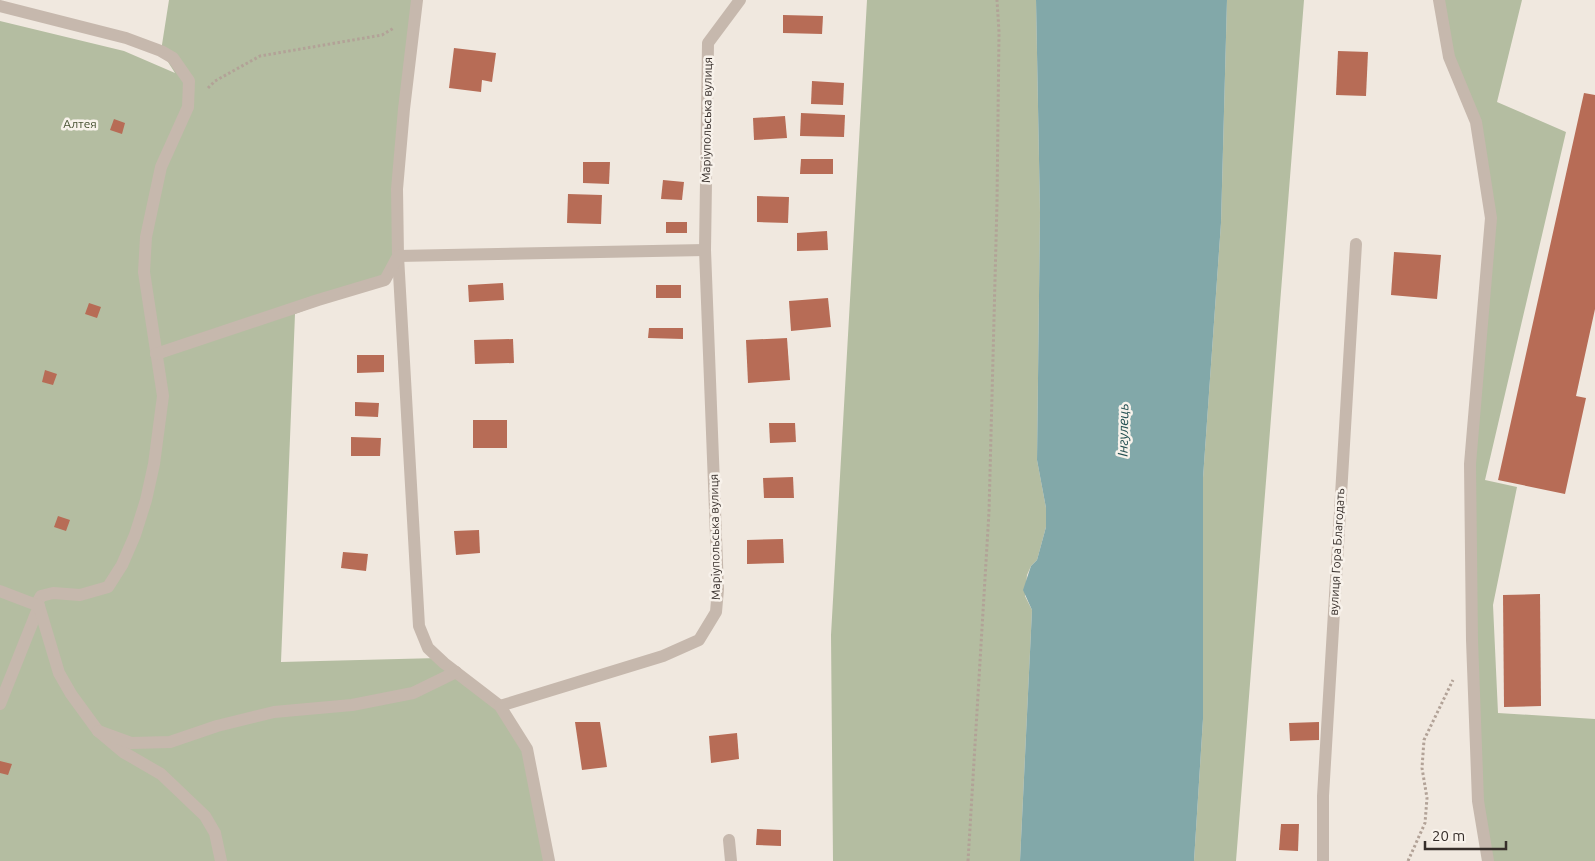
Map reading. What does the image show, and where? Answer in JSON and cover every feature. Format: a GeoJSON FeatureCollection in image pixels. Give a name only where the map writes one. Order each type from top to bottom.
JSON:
{"type":"FeatureCollection","features":[{"type":"Feature","properties":{"kind":"street","name":"Маріупольська вулиця"},"geometry":{"type":"LineString","coordinates":[[500,706],[663,656],[699,640],[716,612],[718,589],[705,250],[708,43],[740,0]]}},
{"type":"Feature","properties":{"kind":"street"},"geometry":{"type":"LineString","coordinates":[[1439,0],[1449,57],[1476,122],[1491,218],[1470,464],[1472,640],[1478,801],[1488,861]]}},
{"type":"Feature","properties":{"kind":"street"},"geometry":{"type":"LineString","coordinates":[[417,2],[404,109],[398,179],[398,256],[419,626],[428,648],[500,706],[527,749],[549,861]]}},
{"type":"Feature","properties":{"kind":"street"},"geometry":{"type":"LineString","coordinates":[[0,6],[126,38],[161,50],[173,58],[189,82],[188,107],[161,166],[146,237],[144,272],[163,396],[154,464],[146,500],[135,535],[122,565],[108,587],[80,595],[53,593],[41,596],[37,603],[59,673],[70,694],[98,731],[123,752],[161,774],[205,816],[215,833],[221,861]]}},
{"type":"Feature","properties":{"kind":"street","name":"вулиця Гора Благодать"},"geometry":{"type":"LineString","coordinates":[[1323,861],[1323,796],[1356,244]]}},
{"type":"Feature","properties":{"kind":"street"},"geometry":{"type":"LineString","coordinates":[[398,256],[705,250]]}},
{"type":"Feature","properties":{"kind":"street"},"geometry":{"type":"LineString","coordinates":[[156,354],[282,311],[385,280],[398,256]]}},
{"type":"Feature","properties":{"kind":"street"},"geometry":{"type":"LineString","coordinates":[[0,591],[39,606]]}},
{"type":"Feature","properties":{"kind":"street"},"geometry":{"type":"LineString","coordinates":[[0,704],[39,606]]}},
{"type":"Feature","properties":{"kind":"street"},"geometry":{"type":"LineString","coordinates":[[98,731],[131,744],[170,742],[217,726],[274,712],[352,705],[413,693],[456,672]]}},
{"type":"Feature","properties":{"kind":"street"},"geometry":{"type":"LineString","coordinates":[[729,840],[731,861]]}},
{"type":"Feature","properties":{"kind":"path"},"geometry":{"type":"LineString","coordinates":[[968,861],[989,512],[997,203],[999,32],[997,0]]}},
{"type":"Feature","properties":{"kind":"path"},"geometry":{"type":"LineString","coordinates":[[188,107],[216,81],[260,56],[382,35],[406,21],[417,2]]}},
{"type":"Feature","properties":{"kind":"path"},"geometry":{"type":"LineString","coordinates":[[1408,861],[1426,822],[1427,798],[1422,768],[1424,740],[1456,673]]}},
{"type":"Feature","properties":{"kind":"green space","name":"Алтея"},"geometry":{"type":"Polygon","coordinates":[[[169,0],[413,0],[398,256],[385,280],[295,314],[281,662],[438,658],[500,706],[527,749],[549,861],[0,861],[0,21],[124,51],[175,73],[161,51],[169,0]]]}},
{"type":"Feature","properties":{"kind":"green space"},"geometry":{"type":"Polygon","coordinates":[[[867,0],[1036,0],[1040,213],[1037,460],[1046,508],[1046,527],[1037,560],[1031,566],[1027,575],[1025,596],[1032,610],[1020,861],[833,861],[831,635],[867,0]]]}},
{"type":"Feature","properties":{"kind":"green space"},"geometry":{"type":"Polygon","coordinates":[[[1227,0],[1304,0],[1236,861],[1194,861],[1203,719],[1203,478],[1221,223],[1227,0]]]}},
{"type":"Feature","properties":{"kind":"green space"},"geometry":{"type":"Polygon","coordinates":[[[1439,0],[1522,0],[1497,102],[1566,132],[1485,480],[1517,487],[1493,605],[1498,713],[1595,719],[1595,861],[1488,861],[1478,801],[1470,464],[1491,218],[1476,122],[1449,57],[1439,0]]]}},
{"type":"Feature","properties":{"kind":"water","name":"Інгулець"},"geometry":{"type":"Polygon","coordinates":[[[1036,0],[1227,0],[1221,223],[1203,478],[1203,719],[1194,861],[1020,861],[1032,610],[1023,590],[1031,566],[1037,560],[1046,527],[1046,508],[1037,460],[1040,213],[1036,0]]]}},
{"type":"Feature","properties":{"kind":"building"},"geometry":{"type":"Polygon","coordinates":[[[783,15],[823,16],[822,34],[783,33],[783,15]]]}},
{"type":"Feature","properties":{"kind":"building"},"geometry":{"type":"Polygon","coordinates":[[[454,48],[496,53],[492,82],[482,80],[481,92],[449,88],[454,48]]]}},
{"type":"Feature","properties":{"kind":"building"},"geometry":{"type":"Polygon","coordinates":[[[1338,51],[1368,52],[1366,96],[1336,95],[1338,51]]]}},
{"type":"Feature","properties":{"kind":"building"},"geometry":{"type":"Polygon","coordinates":[[[812,81],[844,83],[843,105],[811,104],[812,81]]]}},
{"type":"Feature","properties":{"kind":"building"},"geometry":{"type":"Polygon","coordinates":[[[1584,93],[1595,95],[1595,309],[1576,396],[1586,398],[1565,494],[1498,480],[1584,93]]]}},
{"type":"Feature","properties":{"kind":"building"},"geometry":{"type":"Polygon","coordinates":[[[801,113],[845,115],[844,137],[800,136],[801,113]]]}},
{"type":"Feature","properties":{"kind":"building"},"geometry":{"type":"Polygon","coordinates":[[[785,116],[787,138],[754,140],[753,118],[785,116]]]}},
{"type":"Feature","properties":{"kind":"building"},"geometry":{"type":"Polygon","coordinates":[[[114,119],[125,123],[122,134],[110,130],[114,119]]]}},
{"type":"Feature","properties":{"kind":"building"},"geometry":{"type":"Polygon","coordinates":[[[801,159],[833,159],[833,174],[800,174],[801,159]]]}},
{"type":"Feature","properties":{"kind":"building"},"geometry":{"type":"Polygon","coordinates":[[[583,162],[610,162],[609,184],[583,183],[583,162]]]}},
{"type":"Feature","properties":{"kind":"building"},"geometry":{"type":"Polygon","coordinates":[[[663,180],[684,182],[682,200],[661,199],[663,180]]]}},
{"type":"Feature","properties":{"kind":"building"},"geometry":{"type":"Polygon","coordinates":[[[568,194],[602,195],[601,224],[567,223],[568,194]]]}},
{"type":"Feature","properties":{"kind":"building"},"geometry":{"type":"Polygon","coordinates":[[[757,196],[789,197],[788,223],[757,222],[757,196]]]}},
{"type":"Feature","properties":{"kind":"building"},"geometry":{"type":"Polygon","coordinates":[[[666,222],[687,222],[687,233],[666,233],[666,222]]]}},
{"type":"Feature","properties":{"kind":"building"},"geometry":{"type":"Polygon","coordinates":[[[827,231],[828,250],[797,251],[797,233],[827,231]]]}},
{"type":"Feature","properties":{"kind":"building"},"geometry":{"type":"Polygon","coordinates":[[[1394,252],[1441,255],[1437,299],[1391,295],[1394,252]]]}},
{"type":"Feature","properties":{"kind":"building"},"geometry":{"type":"Polygon","coordinates":[[[503,283],[504,300],[469,302],[468,285],[503,283]]]}},
{"type":"Feature","properties":{"kind":"building"},"geometry":{"type":"Polygon","coordinates":[[[656,285],[681,285],[681,298],[656,298],[656,285]]]}},
{"type":"Feature","properties":{"kind":"building"},"geometry":{"type":"Polygon","coordinates":[[[828,298],[831,327],[791,331],[789,301],[828,298]]]}},
{"type":"Feature","properties":{"kind":"building"},"geometry":{"type":"Polygon","coordinates":[[[89,303],[101,307],[97,318],[85,314],[89,303]]]}},
{"type":"Feature","properties":{"kind":"building"},"geometry":{"type":"Polygon","coordinates":[[[649,328],[683,328],[683,339],[648,338],[649,328]]]}},
{"type":"Feature","properties":{"kind":"building"},"geometry":{"type":"Polygon","coordinates":[[[787,338],[790,380],[748,383],[746,340],[787,338]]]}},
{"type":"Feature","properties":{"kind":"building"},"geometry":{"type":"Polygon","coordinates":[[[513,339],[514,363],[475,364],[474,340],[513,339]]]}},
{"type":"Feature","properties":{"kind":"building"},"geometry":{"type":"Polygon","coordinates":[[[357,355],[384,355],[384,372],[357,373],[357,355]]]}},
{"type":"Feature","properties":{"kind":"building"},"geometry":{"type":"Polygon","coordinates":[[[45,370],[57,374],[53,385],[42,382],[45,370]]]}},
{"type":"Feature","properties":{"kind":"building"},"geometry":{"type":"Polygon","coordinates":[[[355,402],[379,403],[378,417],[355,416],[355,402]]]}},
{"type":"Feature","properties":{"kind":"building"},"geometry":{"type":"Polygon","coordinates":[[[473,420],[507,420],[507,448],[473,448],[473,420]]]}},
{"type":"Feature","properties":{"kind":"building"},"geometry":{"type":"Polygon","coordinates":[[[769,423],[795,423],[796,442],[770,443],[769,423]]]}},
{"type":"Feature","properties":{"kind":"building"},"geometry":{"type":"Polygon","coordinates":[[[351,437],[381,438],[380,456],[351,456],[351,437]]]}},
{"type":"Feature","properties":{"kind":"building"},"geometry":{"type":"Polygon","coordinates":[[[793,477],[794,498],[764,498],[763,478],[793,477]]]}},
{"type":"Feature","properties":{"kind":"building"},"geometry":{"type":"Polygon","coordinates":[[[58,516],[70,520],[66,531],[54,527],[58,516]]]}},
{"type":"Feature","properties":{"kind":"building"},"geometry":{"type":"Polygon","coordinates":[[[479,530],[480,553],[456,555],[454,531],[479,530]]]}},
{"type":"Feature","properties":{"kind":"building"},"geometry":{"type":"Polygon","coordinates":[[[783,539],[784,563],[747,564],[747,540],[783,539]]]}},
{"type":"Feature","properties":{"kind":"building"},"geometry":{"type":"Polygon","coordinates":[[[343,552],[368,554],[366,571],[341,568],[343,552]]]}},
{"type":"Feature","properties":{"kind":"building"},"geometry":{"type":"Polygon","coordinates":[[[1540,594],[1541,706],[1504,707],[1503,595],[1540,594]]]}},
{"type":"Feature","properties":{"kind":"building"},"geometry":{"type":"Polygon","coordinates":[[[575,722],[600,722],[607,767],[582,770],[575,722]]]}},
{"type":"Feature","properties":{"kind":"building"},"geometry":{"type":"Polygon","coordinates":[[[1319,722],[1319,740],[1290,741],[1289,723],[1319,722]]]}},
{"type":"Feature","properties":{"kind":"building"},"geometry":{"type":"Polygon","coordinates":[[[737,733],[739,759],[711,763],[709,736],[737,733]]]}},
{"type":"Feature","properties":{"kind":"building"},"geometry":{"type":"Polygon","coordinates":[[[0,761],[12,764],[8,775],[0,773],[0,761]]]}},
{"type":"Feature","properties":{"kind":"building"},"geometry":{"type":"Polygon","coordinates":[[[1281,824],[1299,824],[1298,851],[1279,850],[1281,824]]]}},
{"type":"Feature","properties":{"kind":"building"},"geometry":{"type":"Polygon","coordinates":[[[757,829],[781,830],[781,846],[756,845],[757,829]]]}}]}
